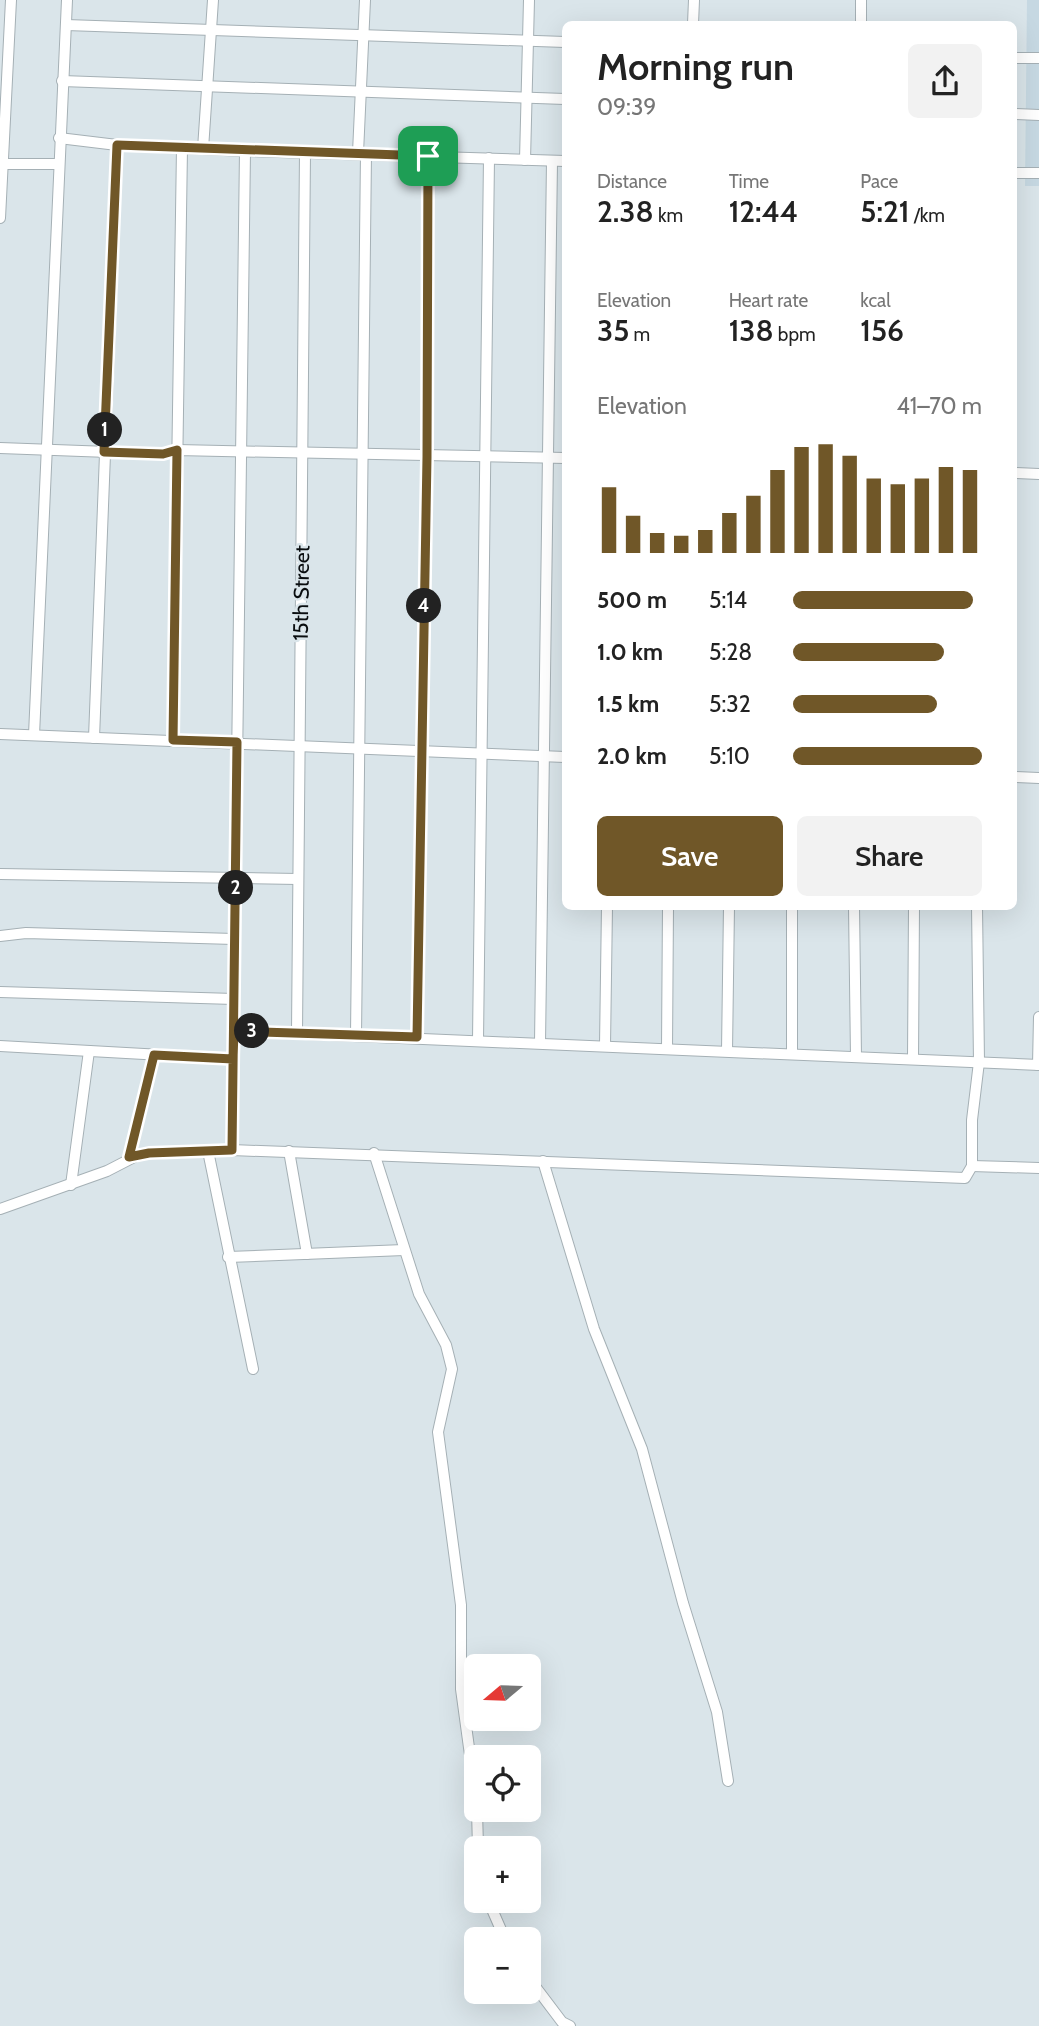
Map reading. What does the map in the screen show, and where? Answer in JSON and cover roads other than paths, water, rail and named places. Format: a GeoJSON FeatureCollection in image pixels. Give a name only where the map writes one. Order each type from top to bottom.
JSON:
{"type":"FeatureCollection","features":[{"type":"Feature","properties":{"kind":"street"},"geometry":{"type":"LineString","coordinates":[[0,218],[11,0]]}},
{"type":"Feature","properties":{"kind":"street"},"geometry":{"type":"LineString","coordinates":[[34,735],[67,0]]}},
{"type":"Feature","properties":{"kind":"street"},"geometry":{"type":"LineString","coordinates":[[203,149],[213,0]]}},
{"type":"Feature","properties":{"kind":"street"},"geometry":{"type":"LineString","coordinates":[[356,1035],[362,453],[361,92],[365,0]]}},
{"type":"Feature","properties":{"kind":"street"},"geometry":{"type":"LineString","coordinates":[[525,160],[529,0]]}},
{"type":"Feature","properties":{"kind":"street"},"geometry":{"type":"LineString","coordinates":[[693,21],[694,0]]}},
{"type":"Feature","properties":{"kind":"street"},"geometry":{"type":"LineString","coordinates":[[861,0],[861,21]]}},
{"type":"Feature","properties":{"kind":"street"},"geometry":{"type":"LineString","coordinates":[[66,25],[562,42]]}},
{"type":"Feature","properties":{"kind":"street"},"geometry":{"type":"LineString","coordinates":[[1017,58],[1039,58]]}},
{"type":"Feature","properties":{"kind":"street"},"geometry":{"type":"LineString","coordinates":[[62,81],[209,89],[562,99]]}},
{"type":"Feature","properties":{"kind":"street"},"geometry":{"type":"LineString","coordinates":[[1017,114],[1039,115]]}},
{"type":"Feature","properties":{"kind":"street"},"geometry":{"type":"LineString","coordinates":[[59,138],[117,145],[245,151],[562,161]]}},
{"type":"Feature","properties":{"kind":"street"},"geometry":{"type":"LineString","coordinates":[[94,738],[117,145]]}},
{"type":"Feature","properties":{"kind":"street"},"geometry":{"type":"LineString","coordinates":[[173,740],[182,148]]}},
{"type":"Feature","properties":{"kind":"street"},"geometry":{"type":"LineString","coordinates":[[232,1150],[245,151]]}},
{"type":"Feature","properties":{"kind":"street","name":"15th Street"},"geometry":{"type":"LineString","coordinates":[[297,1032],[305,153]]}},
{"type":"Feature","properties":{"kind":"street"},"geometry":{"type":"LineString","coordinates":[[417,1037],[427,457],[428,156]]}},
{"type":"Feature","properties":{"kind":"street"},"geometry":{"type":"LineString","coordinates":[[478,1040],[489,158]]}},
{"type":"Feature","properties":{"kind":"street"},"geometry":{"type":"LineString","coordinates":[[540,1043],[552,161]]}},
{"type":"Feature","properties":{"kind":"street"},"geometry":{"type":"LineString","coordinates":[[2,164],[58,164]]}},
{"type":"Feature","properties":{"kind":"street"},"geometry":{"type":"LineString","coordinates":[[1017,173],[1039,173]]}},
{"type":"Feature","properties":{"kind":"street"},"geometry":{"type":"LineString","coordinates":[[0,449],[163,454],[177,450],[562,458]]}},
{"type":"Feature","properties":{"kind":"street"},"geometry":{"type":"LineString","coordinates":[[1017,473],[1039,474]]}},
{"type":"Feature","properties":{"kind":"street"},"geometry":{"type":"LineString","coordinates":[[0,734],[562,757]]}},
{"type":"Feature","properties":{"kind":"street"},"geometry":{"type":"LineString","coordinates":[[1017,776],[1039,778]]}},
{"type":"Feature","properties":{"kind":"street"},"geometry":{"type":"LineString","coordinates":[[0,874],[298,879]]}},
{"type":"Feature","properties":{"kind":"street"},"geometry":{"type":"LineString","coordinates":[[605,1046],[607,910]]}},
{"type":"Feature","properties":{"kind":"street"},"geometry":{"type":"LineString","coordinates":[[667,1049],[668,910]]}},
{"type":"Feature","properties":{"kind":"street"},"geometry":{"type":"LineString","coordinates":[[727,1051],[729,910]]}},
{"type":"Feature","properties":{"kind":"street"},"geometry":{"type":"LineString","coordinates":[[792,910],[792,1054]]}},
{"type":"Feature","properties":{"kind":"street"},"geometry":{"type":"LineString","coordinates":[[854,910],[856,1057]]}},
{"type":"Feature","properties":{"kind":"street"},"geometry":{"type":"LineString","coordinates":[[913,1059],[914,910]]}},
{"type":"Feature","properties":{"kind":"street"},"geometry":{"type":"LineString","coordinates":[[0,1209],[107,1171],[129,1157],[232,1150],[374,1153],[965,1178],[972,1166],[972,1120],[979,1062],[977,910]]}},
{"type":"Feature","properties":{"kind":"street"},"geometry":{"type":"LineString","coordinates":[[0,936],[26,933],[234,939]]}},
{"type":"Feature","properties":{"kind":"street"},"geometry":{"type":"LineString","coordinates":[[0,992],[234,999]]}},
{"type":"Feature","properties":{"kind":"street"},"geometry":{"type":"LineString","coordinates":[[234,1031],[1039,1065],[1039,1017]]}},
{"type":"Feature","properties":{"kind":"street"},"geometry":{"type":"LineString","coordinates":[[0,1046],[233,1059]]}},
{"type":"Feature","properties":{"kind":"street"},"geometry":{"type":"LineString","coordinates":[[71,1185],[89,1051]]}},
{"type":"Feature","properties":{"kind":"street"},"geometry":{"type":"LineString","coordinates":[[129,1157],[154,1055]]}},
{"type":"Feature","properties":{"kind":"street"},"geometry":{"type":"LineString","coordinates":[[208,1151],[253,1369]]}},
{"type":"Feature","properties":{"kind":"street"},"geometry":{"type":"LineString","coordinates":[[289,1151],[307,1254]]}},
{"type":"Feature","properties":{"kind":"street"},"geometry":{"type":"LineString","coordinates":[[374,1153],[419,1294],[446,1345],[452,1369],[438,1432],[461,1605],[461,1689],[469,1745]]}},
{"type":"Feature","properties":{"kind":"street"},"geometry":{"type":"LineString","coordinates":[[543,1161],[594,1329],[642,1449],[683,1603],[717,1712],[728,1781]]}},
{"type":"Feature","properties":{"kind":"street"},"geometry":{"type":"LineString","coordinates":[[972,1166],[1039,1168]]}},
{"type":"Feature","properties":{"kind":"street"},"geometry":{"type":"LineString","coordinates":[[228,1257],[404,1250]]}},
{"type":"Feature","properties":{"kind":"street"},"geometry":{"type":"LineString","coordinates":[[541,1994],[562,2022],[570,2026]]}}]}
